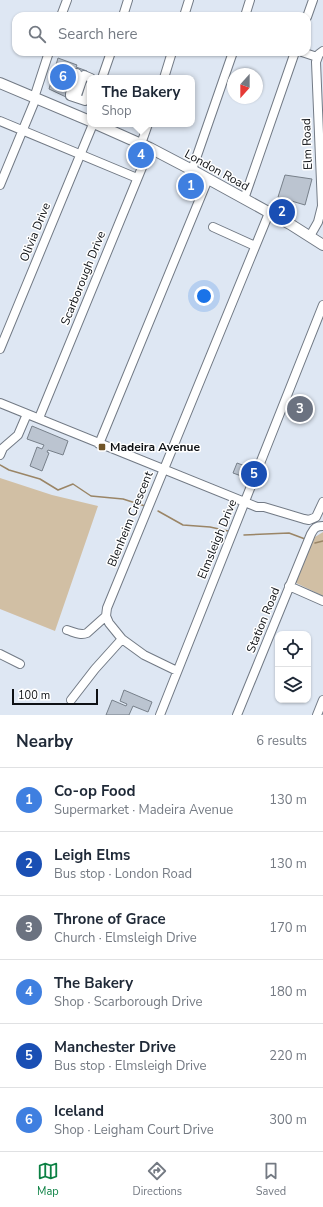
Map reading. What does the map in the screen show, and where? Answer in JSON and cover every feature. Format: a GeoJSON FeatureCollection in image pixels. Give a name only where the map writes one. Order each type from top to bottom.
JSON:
{"type":"FeatureCollection","features":[{"type":"Feature","properties":{"kind":"main road","name":"London Road"},"geometry":{"type":"LineString","coordinates":[[0,83],[87,119]]}},
{"type":"Feature","properties":{"kind":"main road","name":"London Road"},"geometry":{"type":"LineString","coordinates":[[104,127],[146,146],[192,170],[310,236],[323,245]]}},
{"type":"Feature","properties":{"kind":"street"},"geometry":{"type":"LineString","coordinates":[[62,12],[67,0]]}},
{"type":"Feature","properties":{"kind":"street"},"geometry":{"type":"LineString","coordinates":[[124,12],[128,0]]}},
{"type":"Feature","properties":{"kind":"street"},"geometry":{"type":"LineString","coordinates":[[185,12],[189,0]]}},
{"type":"Feature","properties":{"kind":"street"},"geometry":{"type":"LineString","coordinates":[[246,12],[250,0]]}},
{"type":"Feature","properties":{"kind":"street"},"geometry":{"type":"LineString","coordinates":[[309,12],[313,0]]}},
{"type":"Feature","properties":{"kind":"street","name":"Elm Road"},"geometry":{"type":"LineString","coordinates":[[310,236],[320,224],[321,214],[322,195],[316,62],[320,54]]}},
{"type":"Feature","properties":{"kind":"street"},"geometry":{"type":"LineString","coordinates":[[0,184],[35,98],[48,56]]}},
{"type":"Feature","properties":{"kind":"street"},"geometry":{"type":"LineString","coordinates":[[103,75],[110,56]]}},
{"type":"Feature","properties":{"kind":"street"},"geometry":{"type":"LineString","coordinates":[[165,75],[171,56]]}},
{"type":"Feature","properties":{"kind":"street"},"geometry":{"type":"LineString","coordinates":[[192,170],[232,56]]}},
{"type":"Feature","properties":{"kind":"street"},"geometry":{"type":"LineString","coordinates":[[244,199],[294,56]]}},
{"type":"Feature","properties":{"kind":"street"},"geometry":{"type":"LineString","coordinates":[[77,72],[70,96],[85,101],[87,95]]}},
{"type":"Feature","properties":{"kind":"street"},"geometry":{"type":"LineString","coordinates":[[76,98],[84,75],[87,76]]}},
{"type":"Feature","properties":{"kind":"street"},"geometry":{"type":"LineString","coordinates":[[0,121],[137,178]]}},
{"type":"Feature","properties":{"kind":"street","name":"Olivia Drive"},"geometry":{"type":"LineString","coordinates":[[0,350],[80,154],[89,127]]}},
{"type":"Feature","properties":{"kind":"street","name":"Scarborough Drive"},"geometry":{"type":"LineString","coordinates":[[39,418],[137,178],[146,146],[148,127]]}},
{"type":"Feature","properties":{"kind":"street"},"geometry":{"type":"LineString","coordinates":[[99,444],[208,179]]}},
{"type":"Feature","properties":{"kind":"street","name":"Blenheim Crescent"},"geometry":{"type":"LineString","coordinates":[[106,616],[107,608],[269,213]]}},
{"type":"Feature","properties":{"kind":"street"},"geometry":{"type":"LineString","coordinates":[[213,227],[255,246]]}},
{"type":"Feature","properties":{"kind":"street","name":"Elmsleigh Drive"},"geometry":{"type":"LineString","coordinates":[[160,715],[323,305]]}},
{"type":"Feature","properties":{"kind":"street"},"geometry":{"type":"LineString","coordinates":[[0,403],[257,507],[264,507],[309,520],[316,517],[323,502]]}},
{"type":"Feature","properties":{"kind":"street"},"geometry":{"type":"LineString","coordinates":[[0,455],[3,448],[18,435],[27,414]]}},
{"type":"Feature","properties":{"kind":"street","name":"Station Road"},"geometry":{"type":"LineString","coordinates":[[237,715],[313,528],[323,526]]}},
{"type":"Feature","properties":{"kind":"street"},"geometry":{"type":"LineString","coordinates":[[289,586],[323,601]]}},
{"type":"Feature","properties":{"kind":"street"},"geometry":{"type":"LineString","coordinates":[[67,630],[80,634],[87,633],[106,616],[109,623],[122,639],[144,655],[177,671]]}},
{"type":"Feature","properties":{"kind":"street"},"geometry":{"type":"LineString","coordinates":[[71,700],[95,669],[122,639]]}},
{"type":"Feature","properties":{"kind":"street"},"geometry":{"type":"LineString","coordinates":[[0,654],[20,664]]}},
{"type":"Feature","properties":{"kind":"street"},"geometry":{"type":"LineString","coordinates":[[317,715],[323,700]]}},
{"type":"Feature","properties":{"kind":"shaded area"},"geometry":{"type":"Polygon","coordinates":[[[0,478],[52,495],[98,506],[55,631],[0,609],[0,478]]]}},
{"type":"Feature","properties":{"kind":"shaded area"},"geometry":{"type":"Polygon","coordinates":[[[323,532],[323,596],[294,582],[315,537],[323,532]]]}},
{"type":"Feature","properties":{"kind":"building"},"geometry":{"type":"Polygon","coordinates":[[[58,58],[77,65],[76,67],[87,71],[85,75],[77,79],[75,70],[66,97],[49,89],[58,58]]]}},
{"type":"Feature","properties":{"kind":"building"},"geometry":{"type":"Polygon","coordinates":[[[285,175],[312,179],[305,205],[278,197],[285,175]]]}},
{"type":"Feature","properties":{"kind":"building"},"geometry":{"type":"Polygon","coordinates":[[[295,403],[308,408],[305,415],[292,410],[295,403]]]}},
{"type":"Feature","properties":{"kind":"building"},"geometry":{"type":"Polygon","coordinates":[[[32,426],[68,441],[63,455],[48,450],[47,452],[49,453],[42,471],[30,466],[37,447],[42,449],[44,445],[27,439],[32,426]]]}},
{"type":"Feature","properties":{"kind":"building"},"geometry":{"type":"Polygon","coordinates":[[[237,463],[248,467],[244,477],[233,473],[237,463]]]}},
{"type":"Feature","properties":{"kind":"building"},"geometry":{"type":"Polygon","coordinates":[[[124,690],[152,702],[148,712],[133,706],[129,715],[106,715],[112,700],[126,706],[127,704],[120,701],[124,690]]]}},
{"type":"Feature","properties":{"kind":"waterway"},"geometry":{"type":"LineString","coordinates":[[0,465],[9,470],[40,479],[58,490],[73,484],[91,496],[123,499],[145,506]]}},
{"type":"Feature","properties":{"kind":"waterway"},"geometry":{"type":"LineString","coordinates":[[158,511],[183,525],[210,527],[228,531]]}},
{"type":"Feature","properties":{"kind":"waterway"},"geometry":{"type":"LineString","coordinates":[[244,535],[289,533],[305,539]]}},
{"type":"Feature","properties":{"kind":"waterway"},"geometry":{"type":"LineString","coordinates":[[315,543],[323,541]]}},
{"type":"Feature","properties":{"kind":"place","name":"Iceland"},"geometry":{"type":"Point","coordinates":[63,77]}},
{"type":"Feature","properties":{"kind":"place","name":"The Bakery"},"geometry":{"type":"Point","coordinates":[141,155]}},
{"type":"Feature","properties":{"kind":"place","name":"Co-op Food"},"geometry":{"type":"Point","coordinates":[191,186]}},
{"type":"Feature","properties":{"kind":"place","name":"Leigh Elms"},"geometry":{"type":"Point","coordinates":[282,212]}},
{"type":"Feature","properties":{"kind":"place","name":"Throne of Grace"},"geometry":{"type":"Point","coordinates":[300,409]}},
{"type":"Feature","properties":{"kind":"place","name":"Madeira Avenue"},"geometry":{"type":"Point","coordinates":[102,447]}},
{"type":"Feature","properties":{"kind":"place","name":"Manchester Drive"},"geometry":{"type":"Point","coordinates":[254,474]}}]}
